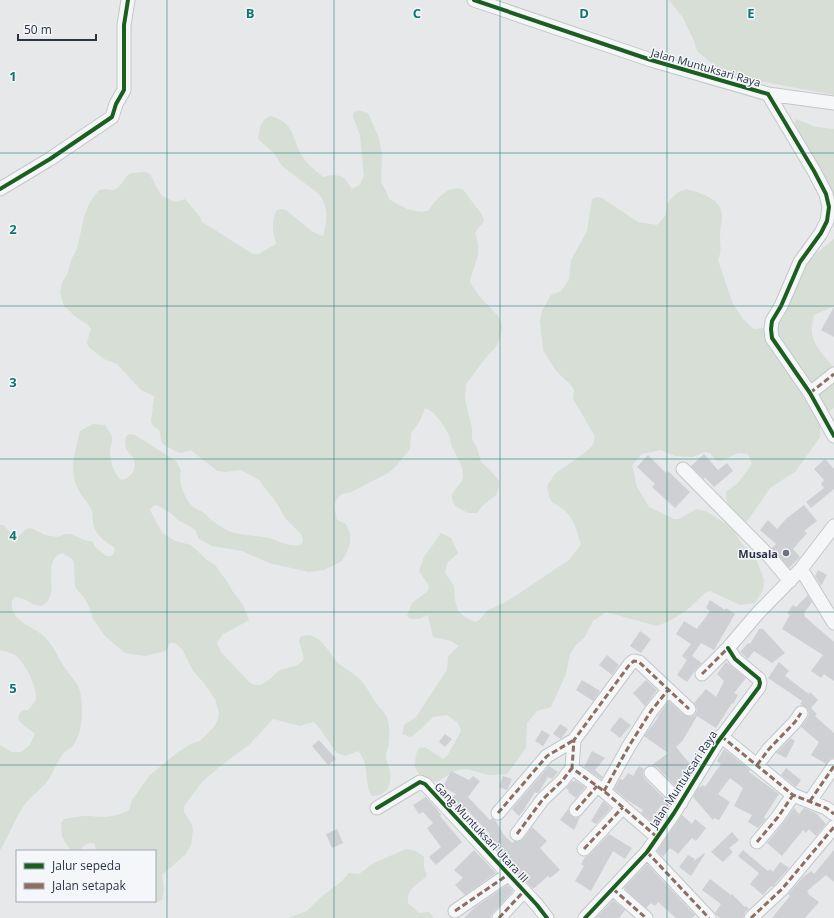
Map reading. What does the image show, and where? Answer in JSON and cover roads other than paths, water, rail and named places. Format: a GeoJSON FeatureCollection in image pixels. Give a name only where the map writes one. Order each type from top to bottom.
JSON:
{"type":"FeatureCollection","features":[{"type":"Feature","properties":{"kind":"street"},"geometry":{"type":"LineString","coordinates":[[0,189],[50,159],[112,116],[116,104],[124,90],[124,25],[128,0]]}},
{"type":"Feature","properties":{"kind":"street","name":"Jalan Muntuksari Raya"},"geometry":{"type":"LineString","coordinates":[[474,0],[651,60],[768,94],[826,194],[829,207],[827,221],[821,233],[800,262],[772,321],[772,338],[810,393],[834,436]]}},
{"type":"Feature","properties":{"kind":"street"},"geometry":{"type":"LineString","coordinates":[[768,94],[834,104]]}},
{"type":"Feature","properties":{"kind":"street"},"geometry":{"type":"LineString","coordinates":[[810,393],[834,374]]}},
{"type":"Feature","properties":{"kind":"street"},"geometry":{"type":"LineString","coordinates":[[683,469],[770,557],[790,581]]}},
{"type":"Feature","properties":{"kind":"street"},"geometry":{"type":"LineString","coordinates":[[702,674],[801,569],[834,526]]}},
{"type":"Feature","properties":{"kind":"street"},"geometry":{"type":"LineString","coordinates":[[801,569],[834,623]]}},
{"type":"Feature","properties":{"kind":"street","name":"Jalan Muntuksari Raya"},"geometry":{"type":"LineString","coordinates":[[585,918],[647,852],[681,803],[721,736],[759,687],[759,679],[735,659],[728,648]]}},
{"type":"Feature","properties":{"kind":"street"},"geometry":{"type":"LineString","coordinates":[[498,812],[547,756],[574,740],[630,664],[634,661],[639,662],[689,709]]}},
{"type":"Feature","properties":{"kind":"street"},"geometry":{"type":"LineString","coordinates":[[576,810],[600,788],[650,712],[668,690]]}},
{"type":"Feature","properties":{"kind":"street"},"geometry":{"type":"LineString","coordinates":[[757,765],[769,749],[801,714]]}},
{"type":"Feature","properties":{"kind":"street"},"geometry":{"type":"LineString","coordinates":[[721,736],[793,795],[826,808],[834,814]]}},
{"type":"Feature","properties":{"kind":"street"},"geometry":{"type":"LineString","coordinates":[[517,834],[543,799],[562,781],[572,768],[574,740]]}},
{"type":"Feature","properties":{"kind":"street"},"geometry":{"type":"LineString","coordinates":[[810,801],[834,766]]}},
{"type":"Feature","properties":{"kind":"street"},"geometry":{"type":"LineString","coordinates":[[572,768],[600,788],[657,837]]}},
{"type":"Feature","properties":{"kind":"street"},"geometry":{"type":"LineString","coordinates":[[651,773],[681,803]]}},
{"type":"Feature","properties":{"kind":"street","name":"Gang Muntuksari Utara III"},"geometry":{"type":"LineString","coordinates":[[377,808],[420,782],[425,784],[509,874],[547,918]]}},
{"type":"Feature","properties":{"kind":"street"},"geometry":{"type":"LineString","coordinates":[[757,842],[778,817],[793,795]]}},
{"type":"Feature","properties":{"kind":"street"},"geometry":{"type":"LineString","coordinates":[[584,849],[623,807]]}},
{"type":"Feature","properties":{"kind":"street"},"geometry":{"type":"LineString","coordinates":[[752,918],[782,889],[834,827]]}},
{"type":"Feature","properties":{"kind":"street"},"geometry":{"type":"LineString","coordinates":[[647,852],[708,918]]}},
{"type":"Feature","properties":{"kind":"street"},"geometry":{"type":"LineString","coordinates":[[455,911],[509,874]]}},
{"type":"Feature","properties":{"kind":"street"},"geometry":{"type":"LineString","coordinates":[[612,889],[646,918]]}},
{"type":"Feature","properties":{"kind":"street"},"geometry":{"type":"LineString","coordinates":[[499,918],[524,891]]}},
{"type":"Feature","properties":{"kind":"place","name":"Musala"},"geometry":{"type":"Point","coordinates":[786,553]}}]}
